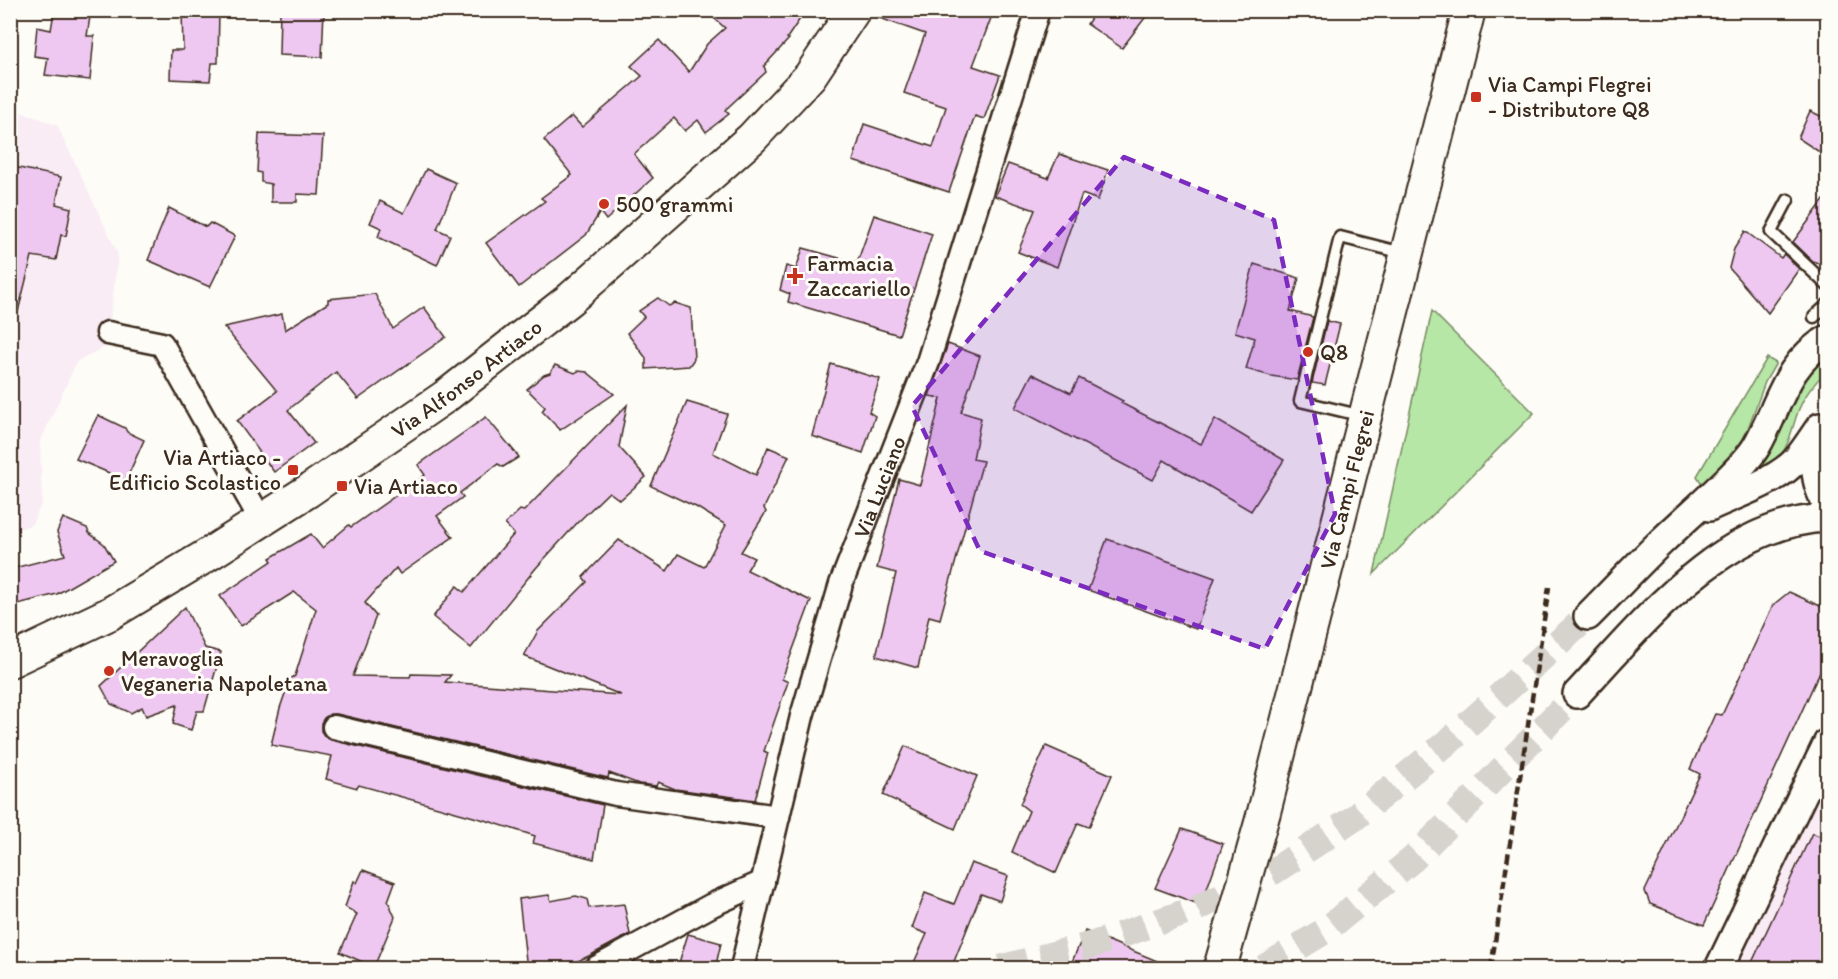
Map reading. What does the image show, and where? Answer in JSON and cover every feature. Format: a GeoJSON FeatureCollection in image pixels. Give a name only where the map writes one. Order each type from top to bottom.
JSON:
{"type":"FeatureCollection","features":[{"type":"Feature","properties":{"kind":"main road","name":"Via Alfonso Artiaco"},"geometry":{"type":"LineString","coordinates":[[10,661],[109,614],[334,473],[446,396],[570,299],[752,138],[810,76],[854,10]]}},
{"type":"Feature","properties":{"kind":"main road","name":"Via Campi Flegrei"},"geometry":{"type":"LineString","coordinates":[[1220,969],[1264,812],[1469,10]]}},
{"type":"Feature","properties":{"kind":"street","name":"Via Luciano"},"geometry":{"type":"LineString","coordinates":[[742,969],[802,716],[841,584],[928,362],[1038,10]]}},
{"type":"Feature","properties":{"kind":"street"},"geometry":{"type":"LineString","coordinates":[[1588,616],[1742,465],[1763,435],[1779,394],[1821,328]]}},
{"type":"Feature","properties":{"kind":"street"},"geometry":{"type":"LineString","coordinates":[[108,333],[162,344],[261,520]]}},
{"type":"Feature","properties":{"kind":"street"},"geometry":{"type":"LineString","coordinates":[[1691,515],[1766,481],[1784,470],[1797,459],[1823,419]]}},
{"type":"Feature","properties":{"kind":"street"},"geometry":{"type":"LineString","coordinates":[[1823,419],[1815,451],[1816,475],[1827,506]]}},
{"type":"Feature","properties":{"kind":"street"},"geometry":{"type":"LineString","coordinates":[[1577,694],[1675,591],[1705,567],[1751,537],[1772,528],[1804,520],[1827,518]]}},
{"type":"Feature","properties":{"kind":"street"},"geometry":{"type":"LineString","coordinates":[[334,727],[616,794],[778,817]]}},
{"type":"Feature","properties":{"kind":"street"},"geometry":{"type":"LineString","coordinates":[[1719,969],[1827,742]]}},
{"type":"Feature","properties":{"kind":"street"},"geometry":{"type":"LineString","coordinates":[[596,969],[712,905],[763,882]]}},
{"type":"Feature","properties":{"kind":"lane"},"geometry":{"type":"LineString","coordinates":[[1788,200],[1771,232],[1827,286]]}},
{"type":"Feature","properties":{"kind":"lane"},"geometry":{"type":"LineString","coordinates":[[1365,416],[1300,401],[1340,237],[1407,254]]}},
{"type":"Feature","properties":{"kind":"lane"},"geometry":{"type":"LineString","coordinates":[[1821,328],[1827,304]]}},
{"type":"Feature","properties":{"kind":"highlighted area"},"geometry":{"type":"Polygon","coordinates":[[[1124,157],[1274,220],[1335,514],[1265,649],[980,551],[912,406],[1124,157]]]}},
{"type":"Feature","properties":{"kind":"shaded area"},"geometry":{"type":"Polygon","coordinates":[[[10,108],[57,125],[118,254],[107,346],[77,361],[40,442],[42,503],[31,525],[11,531],[10,108]]]}},
{"type":"Feature","properties":{"kind":"shaded area"},"geometry":{"type":"Polygon","coordinates":[[[1825,776],[1827,777],[1827,968],[1734,968],[1825,776]]]}},
{"type":"Feature","properties":{"kind":"green space"},"geometry":{"type":"Polygon","coordinates":[[[1432,311],[1534,413],[1374,574],[1432,311]]]}},
{"type":"Feature","properties":{"kind":"green space"},"geometry":{"type":"Polygon","coordinates":[[[1827,354],[1827,371],[1804,398],[1790,438],[1782,453],[1755,471],[1776,438],[1799,386],[1827,354]]]}},
{"type":"Feature","properties":{"kind":"green space"},"geometry":{"type":"Polygon","coordinates":[[[1767,358],[1776,363],[1765,382],[1740,445],[1719,470],[1702,484],[1697,476],[1767,358]]]}},
{"type":"Feature","properties":{"kind":"building"},"geometry":{"type":"Polygon","coordinates":[[[91,10],[87,36],[94,36],[90,80],[45,75],[48,58],[34,56],[37,27],[51,30],[54,12],[91,10]]]}},
{"type":"Feature","properties":{"kind":"building"},"geometry":{"type":"Polygon","coordinates":[[[182,10],[219,10],[218,63],[212,63],[210,81],[170,79],[171,50],[183,50],[182,10]]]}},
{"type":"Feature","properties":{"kind":"building"},"geometry":{"type":"Polygon","coordinates":[[[280,10],[324,10],[322,57],[279,55],[280,10]]]}},
{"type":"Feature","properties":{"kind":"building"},"geometry":{"type":"Polygon","coordinates":[[[705,10],[806,10],[787,38],[789,39],[764,66],[766,72],[725,110],[729,114],[706,132],[698,120],[685,131],[674,118],[634,154],[653,178],[606,220],[600,212],[586,235],[519,287],[486,243],[545,201],[541,198],[572,175],[544,140],[572,116],[582,127],[642,76],[631,66],[659,40],[689,72],[707,44],[725,28],[705,10]]]}},
{"type":"Feature","properties":{"kind":"building"},"geometry":{"type":"Polygon","coordinates":[[[872,10],[994,10],[973,66],[1000,75],[984,119],[975,116],[949,192],[853,161],[864,124],[933,147],[946,107],[904,93],[925,34],[871,15],[872,10]]]}},
{"type":"Feature","properties":{"kind":"building"},"geometry":{"type":"Polygon","coordinates":[[[1096,10],[1151,10],[1122,48],[1087,24],[1096,10]]]}},
{"type":"Feature","properties":{"kind":"building"},"geometry":{"type":"Polygon","coordinates":[[[1810,111],[1827,119],[1827,157],[1798,138],[1810,111]]]}},
{"type":"Feature","properties":{"kind":"building"},"geometry":{"type":"Polygon","coordinates":[[[259,134],[323,136],[319,195],[297,194],[297,202],[271,202],[271,184],[261,182],[261,173],[257,172],[259,134]]]}},
{"type":"Feature","properties":{"kind":"building"},"geometry":{"type":"Polygon","coordinates":[[[1059,154],[1108,170],[1098,200],[1082,194],[1057,267],[1018,252],[1035,210],[995,196],[1008,164],[1048,178],[1059,154]]]}},
{"type":"Feature","properties":{"kind":"building"},"geometry":{"type":"Polygon","coordinates":[[[10,166],[61,177],[56,204],[71,208],[66,236],[61,235],[56,260],[32,256],[18,312],[10,311],[10,166]]]}},
{"type":"Feature","properties":{"kind":"building"},"geometry":{"type":"Polygon","coordinates":[[[426,169],[456,183],[437,229],[450,235],[437,265],[378,237],[381,228],[370,223],[380,201],[404,213],[426,169]]]}},
{"type":"Feature","properties":{"kind":"building"},"geometry":{"type":"Polygon","coordinates":[[[1827,196],[1827,267],[1813,261],[1793,242],[1827,196]]]}},
{"type":"Feature","properties":{"kind":"building"},"geometry":{"type":"Polygon","coordinates":[[[169,208],[206,227],[210,223],[235,236],[210,287],[148,260],[169,208]]]}},
{"type":"Feature","properties":{"kind":"building"},"geometry":{"type":"Polygon","coordinates":[[[874,215],[932,234],[899,335],[788,302],[790,294],[780,290],[786,266],[796,269],[803,248],[857,263],[874,215]]]}},
{"type":"Feature","properties":{"kind":"building"},"geometry":{"type":"Polygon","coordinates":[[[1745,231],[1781,258],[1784,254],[1799,269],[1768,313],[1729,268],[1734,249],[1745,231]]]}},
{"type":"Feature","properties":{"kind":"building"},"geometry":{"type":"Polygon","coordinates":[[[1254,264],[1299,278],[1290,311],[1313,317],[1297,380],[1246,369],[1255,338],[1235,332],[1254,264]]]}},
{"type":"Feature","properties":{"kind":"building"},"geometry":{"type":"Polygon","coordinates":[[[375,294],[393,329],[424,307],[446,337],[358,399],[336,372],[288,410],[314,443],[274,472],[237,421],[277,391],[224,327],[282,314],[285,330],[328,303],[328,299],[375,294]]]}},
{"type":"Feature","properties":{"kind":"building"},"geometry":{"type":"Polygon","coordinates":[[[658,298],[669,306],[675,303],[691,308],[694,359],[689,366],[646,369],[646,358],[627,333],[644,317],[639,311],[658,298]]]}},
{"type":"Feature","properties":{"kind":"building"},"geometry":{"type":"Polygon","coordinates":[[[1327,321],[1340,324],[1325,385],[1312,383],[1327,321]]]}},
{"type":"Feature","properties":{"kind":"building"},"geometry":{"type":"Polygon","coordinates":[[[948,344],[980,356],[961,412],[981,418],[973,459],[983,461],[940,619],[929,616],[918,668],[876,656],[896,573],[877,568],[899,479],[920,485],[941,398],[929,396],[948,344]]]}},
{"type":"Feature","properties":{"kind":"building"},"geometry":{"type":"Polygon","coordinates":[[[831,364],[880,379],[869,412],[875,416],[863,453],[812,436],[831,364]]]}},
{"type":"Feature","properties":{"kind":"building"},"geometry":{"type":"Polygon","coordinates":[[[555,365],[575,373],[587,372],[614,394],[560,430],[542,411],[545,407],[527,389],[550,373],[555,365]]]}},
{"type":"Feature","properties":{"kind":"building"},"geometry":{"type":"Polygon","coordinates":[[[1032,374],[1071,393],[1079,378],[1123,401],[1121,403],[1201,444],[1215,419],[1284,460],[1251,511],[1164,460],[1153,480],[1015,408],[1032,374]]]}},
{"type":"Feature","properties":{"kind":"building"},"geometry":{"type":"Polygon","coordinates":[[[687,402],[727,414],[713,453],[756,475],[768,447],[789,456],[764,508],[766,512],[741,552],[754,558],[747,570],[811,601],[782,679],[788,682],[764,751],[768,753],[755,800],[675,789],[658,782],[656,786],[639,784],[609,773],[608,778],[337,714],[330,714],[321,723],[321,731],[331,740],[603,805],[594,859],[533,843],[535,836],[488,821],[359,785],[357,788],[326,779],[332,756],[271,745],[280,708],[290,679],[295,676],[316,609],[294,592],[241,626],[220,596],[272,561],[270,558],[311,534],[322,548],[349,525],[351,527],[425,475],[418,465],[486,417],[519,457],[503,467],[498,464],[460,493],[463,497],[437,516],[453,537],[400,574],[396,568],[365,603],[376,616],[353,676],[451,675],[445,682],[621,695],[524,656],[538,631],[587,582],[583,577],[619,540],[667,571],[678,554],[704,567],[726,525],[696,507],[651,486],[687,402]]]}},
{"type":"Feature","properties":{"kind":"building"},"geometry":{"type":"Polygon","coordinates":[[[627,405],[619,447],[646,477],[620,500],[609,492],[578,522],[536,568],[471,648],[433,617],[457,586],[464,592],[514,534],[505,524],[520,510],[524,511],[627,405]]]}},
{"type":"Feature","properties":{"kind":"building"},"geometry":{"type":"Polygon","coordinates":[[[98,415],[144,440],[126,480],[76,459],[98,415]]]}},
{"type":"Feature","properties":{"kind":"building"},"geometry":{"type":"Polygon","coordinates":[[[63,518],[87,528],[89,533],[104,544],[114,561],[57,594],[10,606],[10,569],[65,555],[57,532],[63,518]]]}},
{"type":"Feature","properties":{"kind":"building"},"geometry":{"type":"Polygon","coordinates":[[[1107,539],[1215,578],[1196,629],[1088,590],[1107,539]]]}},
{"type":"Feature","properties":{"kind":"building"},"geometry":{"type":"Polygon","coordinates":[[[1789,592],[1827,609],[1827,656],[1704,925],[1650,904],[1645,891],[1700,774],[1690,769],[1715,714],[1722,715],[1773,605],[1789,592]]]}},
{"type":"Feature","properties":{"kind":"building"},"geometry":{"type":"Polygon","coordinates":[[[185,607],[205,648],[221,652],[204,711],[197,711],[191,730],[173,724],[177,705],[146,716],[142,707],[131,713],[111,704],[101,686],[185,607]]]}},
{"type":"Feature","properties":{"kind":"building"},"geometry":{"type":"Polygon","coordinates":[[[905,746],[977,776],[955,829],[883,795],[905,746]]]}},
{"type":"Feature","properties":{"kind":"building"},"geometry":{"type":"Polygon","coordinates":[[[1046,746],[1112,775],[1089,827],[1078,823],[1056,873],[1012,852],[1029,811],[1020,804],[1046,746]]]}},
{"type":"Feature","properties":{"kind":"building"},"geometry":{"type":"Polygon","coordinates":[[[1182,829],[1223,844],[1201,905],[1155,888],[1182,829]]]}},
{"type":"Feature","properties":{"kind":"building"},"geometry":{"type":"Polygon","coordinates":[[[1812,833],[1827,839],[1827,969],[1749,969],[1812,833]]]}},
{"type":"Feature","properties":{"kind":"building"},"geometry":{"type":"Polygon","coordinates":[[[971,863],[1008,876],[1000,901],[981,894],[951,969],[911,969],[927,934],[912,928],[925,893],[954,904],[971,863]]]}},
{"type":"Feature","properties":{"kind":"building"},"geometry":{"type":"Polygon","coordinates":[[[363,870],[395,882],[388,901],[395,917],[374,967],[340,952],[357,914],[345,907],[354,881],[357,883],[363,870]]]}},
{"type":"Feature","properties":{"kind":"building"},"geometry":{"type":"Polygon","coordinates":[[[549,895],[551,901],[576,896],[587,899],[589,908],[624,904],[630,934],[561,969],[527,969],[519,899],[549,895]]]}},
{"type":"Feature","properties":{"kind":"building"},"geometry":{"type":"Polygon","coordinates":[[[1085,931],[1174,968],[1174,969],[1069,969],[1085,931]]]}},
{"type":"Feature","properties":{"kind":"building"},"geometry":{"type":"Polygon","coordinates":[[[688,934],[721,943],[715,969],[677,969],[688,934]]]}},
{"type":"Feature","properties":{"kind":"tunnel"},"geometry":{"type":"LineString","coordinates":[[1001,968],[1095,944],[1195,909],[1274,871],[1353,819],[1454,737],[1588,616]]}},
{"type":"Feature","properties":{"kind":"tunnel"},"geometry":{"type":"LineString","coordinates":[[1264,968],[1326,930],[1413,859],[1577,694]]}},
{"type":"Feature","properties":{"kind":"railway"},"geometry":{"type":"LineString","coordinates":[[1491,968],[1549,587]]}},
{"type":"Feature","properties":{"kind":"place","name":"Via Campi Flegrei - Distributore Q8"},"geometry":{"type":"Point","coordinates":[1476,97]}},
{"type":"Feature","properties":{"kind":"place","name":"500 grammi"},"geometry":{"type":"Point","coordinates":[604,204]}},
{"type":"Feature","properties":{"kind":"place","name":"Farmacia Zaccariello"},"geometry":{"type":"Point","coordinates":[795,276]}},
{"type":"Feature","properties":{"kind":"place","name":"Q8"},"geometry":{"type":"Point","coordinates":[1308,352]}},
{"type":"Feature","properties":{"kind":"place","name":"Via Artiaco - Edificio Scolastico"},"geometry":{"type":"Point","coordinates":[293,470]}},
{"type":"Feature","properties":{"kind":"place","name":"Via Artiaco"},"geometry":{"type":"Point","coordinates":[342,486]}},
{"type":"Feature","properties":{"kind":"place","name":"Meravoglia Veganeria Napoletana"},"geometry":{"type":"Point","coordinates":[109,671]}}]}
